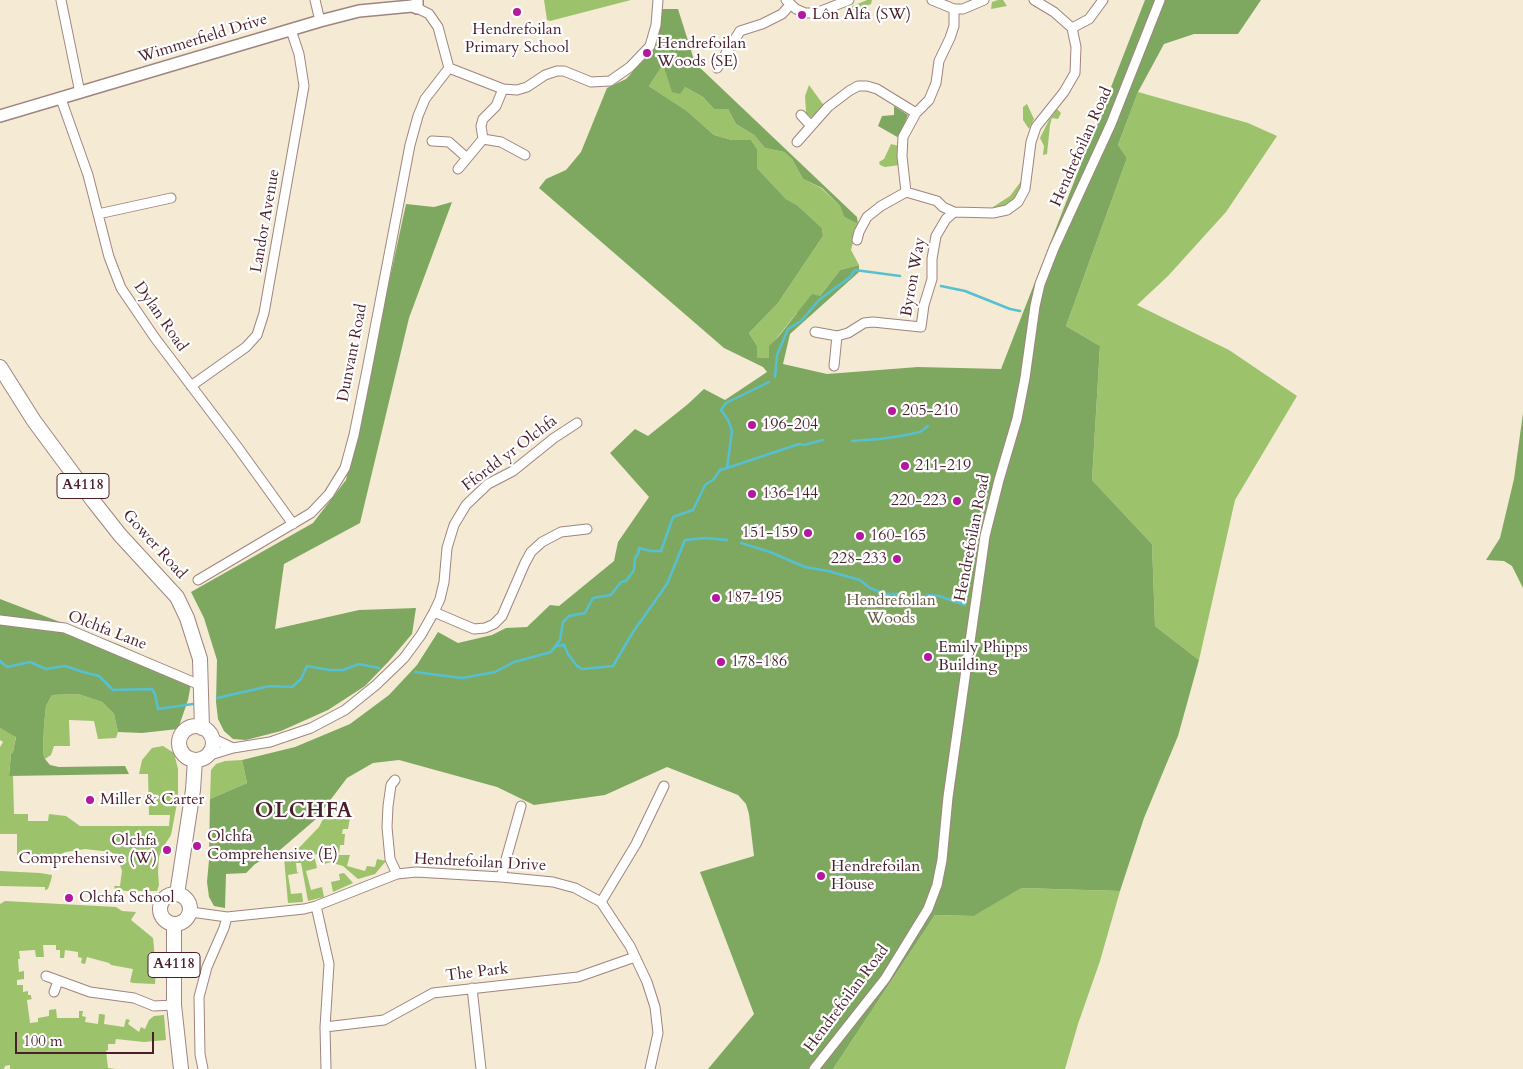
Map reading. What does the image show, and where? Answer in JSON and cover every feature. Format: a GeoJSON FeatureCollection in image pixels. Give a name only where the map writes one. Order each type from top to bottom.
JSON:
{"type":"FeatureCollection","features":[{"type":"Feature","properties":{"kind":"main road","name":"Gower Road"},"geometry":{"type":"LineString","coordinates":[[0,368],[34,421],[94,502],[120,535],[165,582],[188,618],[200,659],[202,728]]}},
{"type":"Feature","properties":{"kind":"main road","name":"Gower Road"},"geometry":{"type":"LineString","coordinates":[[188,728],[200,685]]}},
{"type":"Feature","properties":{"kind":"main road"},"geometry":{"type":"LineString","coordinates":[[177,894],[193,790],[201,758],[212,748],[212,738],[207,730],[193,726],[181,734],[179,747],[186,757],[201,758]]}},
{"type":"Feature","properties":{"kind":"main road"},"geometry":{"type":"LineString","coordinates":[[177,894],[182,895],[190,902],[191,912],[185,922],[174,925],[165,921],[160,913],[160,908],[166,897],[177,894]]}},
{"type":"Feature","properties":{"kind":"main road","name":"A4118"},"geometry":{"type":"LineString","coordinates":[[174,925],[174,1005],[182,1069]]}},
{"type":"Feature","properties":{"kind":"street"},"geometry":{"type":"LineString","coordinates":[[61,0],[80,93]]}},
{"type":"Feature","properties":{"kind":"street"},"geometry":{"type":"LineString","coordinates":[[315,0],[320,21]]}},
{"type":"Feature","properties":{"kind":"street"},"geometry":{"type":"LineString","coordinates":[[417,4],[429,14],[438,27],[449,68],[503,90],[517,90],[527,87],[545,75],[557,71],[564,71],[591,82],[601,83],[610,81],[630,66],[650,46],[656,25],[658,0]]}},
{"type":"Feature","properties":{"kind":"street"},"geometry":{"type":"LineString","coordinates":[[717,68],[740,31],[782,14],[788,2],[805,13],[816,13],[848,0]]}},
{"type":"Feature","properties":{"kind":"street"},"geometry":{"type":"LineString","coordinates":[[932,0],[954,9],[972,6],[984,0]]}},
{"type":"Feature","properties":{"kind":"street"},"geometry":{"type":"LineString","coordinates":[[856,234],[867,217],[881,206],[906,192],[937,201],[943,207],[954,212],[999,212],[1007,210],[1018,202],[1025,189],[1031,142],[1036,127],[1064,92],[1075,73],[1076,47],[1072,28],[1054,12],[1034,0]]}},
{"type":"Feature","properties":{"kind":"street"},"geometry":{"type":"LineString","coordinates":[[1072,28],[1089,19],[1103,0]]}},
{"type":"Feature","properties":{"kind":"street","name":"Hendrefoilan Road"},"geometry":{"type":"LineString","coordinates":[[814,1069],[886,979],[928,910],[937,885],[986,536],[998,480],[1017,419],[1025,378],[1034,306],[1054,248],[1111,124],[1160,0]]}},
{"type":"Feature","properties":{"kind":"street","name":"Wimmerfield Drive"},"geometry":{"type":"LineString","coordinates":[[0,116],[320,21],[360,11],[417,4]]}},
{"type":"Feature","properties":{"kind":"street"},"geometry":{"type":"LineString","coordinates":[[906,192],[902,156],[903,137],[916,113],[929,100],[936,83],[939,61],[954,26],[954,9]]}},
{"type":"Feature","properties":{"kind":"street","name":"Landor Avenue"},"geometry":{"type":"LineString","coordinates":[[191,386],[246,347],[257,335],[264,313],[304,86],[299,54],[291,30]]}},
{"type":"Feature","properties":{"kind":"street","name":"Dunvant Road"},"geometry":{"type":"LineString","coordinates":[[198,580],[311,513],[329,494],[345,468],[365,379],[410,145],[425,99],[449,68]]}},
{"type":"Feature","properties":{"kind":"street"},"geometry":{"type":"LineString","coordinates":[[797,142],[828,107],[858,86],[878,89],[916,113]]}},
{"type":"Feature","properties":{"kind":"street"},"geometry":{"type":"LineString","coordinates":[[458,169],[483,139],[483,119],[496,106],[503,90]]}},
{"type":"Feature","properties":{"kind":"street","name":"Dylan Road"},"geometry":{"type":"LineString","coordinates":[[62,99],[88,174],[109,257],[121,288],[293,524]]}},
{"type":"Feature","properties":{"kind":"street"},"geometry":{"type":"LineString","coordinates":[[801,115],[810,126]]}},
{"type":"Feature","properties":{"kind":"street"},"geometry":{"type":"LineString","coordinates":[[483,139],[501,142],[525,156]]}},
{"type":"Feature","properties":{"kind":"street"},"geometry":{"type":"LineString","coordinates":[[432,141],[449,142],[467,158]]}},
{"type":"Feature","properties":{"kind":"street"},"geometry":{"type":"LineString","coordinates":[[98,214],[171,197]]}},
{"type":"Feature","properties":{"kind":"street","name":"Byron Way"},"geometry":{"type":"LineString","coordinates":[[837,336],[848,333],[864,323],[873,322],[921,327],[924,305],[932,280],[932,259],[936,236],[946,219],[954,212]]}},
{"type":"Feature","properties":{"kind":"street"},"geometry":{"type":"LineString","coordinates":[[816,332],[837,336],[834,366]]}},
{"type":"Feature","properties":{"kind":"street","name":"Ffordd yr Olchfa"},"geometry":{"type":"LineString","coordinates":[[201,758],[233,748],[252,746],[279,739],[311,728],[345,710],[376,685],[404,658],[421,635],[434,612],[440,599],[444,582],[447,548],[454,526],[466,505],[488,484],[513,471],[577,422]]}},
{"type":"Feature","properties":{"kind":"street"},"geometry":{"type":"LineString","coordinates":[[434,612],[474,629],[485,628],[494,624],[502,616],[531,552],[542,542],[561,532],[587,528]]}},
{"type":"Feature","properties":{"kind":"street","name":"Olchfa Lane"},"geometry":{"type":"LineString","coordinates":[[0,620],[66,628],[200,685]]}},
{"type":"Feature","properties":{"kind":"street"},"geometry":{"type":"LineString","coordinates":[[212,738],[233,748]]}},
{"type":"Feature","properties":{"kind":"street"},"geometry":{"type":"LineString","coordinates":[[395,780],[391,785],[387,828],[390,859],[397,874]]}},
{"type":"Feature","properties":{"kind":"street"},"geometry":{"type":"LineString","coordinates":[[650,1069],[658,1033],[655,1007],[647,982],[630,946],[601,902],[636,844],[664,786]]}},
{"type":"Feature","properties":{"kind":"street"},"geometry":{"type":"LineString","coordinates":[[501,877],[521,806]]}},
{"type":"Feature","properties":{"kind":"street","name":"Hendrefoilan Drive"},"geometry":{"type":"LineString","coordinates":[[191,912],[227,917],[304,909],[397,874],[416,872],[553,882],[574,888],[601,902]]}},
{"type":"Feature","properties":{"kind":"street"},"geometry":{"type":"LineString","coordinates":[[316,906],[329,964],[325,1027],[326,1069]]}},
{"type":"Feature","properties":{"kind":"street"},"geometry":{"type":"LineString","coordinates":[[203,1069],[200,1054],[199,997],[207,967],[227,917]]}},
{"type":"Feature","properties":{"kind":"street","name":"The Park"},"geometry":{"type":"LineString","coordinates":[[325,1027],[384,1020],[433,994],[578,977],[635,957]]}},
{"type":"Feature","properties":{"kind":"street"},"geometry":{"type":"LineString","coordinates":[[46,976],[90,992],[134,998],[154,1006],[174,1005]]}},
{"type":"Feature","properties":{"kind":"street"},"geometry":{"type":"LineString","coordinates":[[54,992],[58,981]]}},
{"type":"Feature","properties":{"kind":"street"},"geometry":{"type":"LineString","coordinates":[[472,988],[480,1069]]}},
{"type":"Feature","properties":{"kind":"green space"},"geometry":{"type":"Polygon","coordinates":[[[544,0],[631,0],[550,21],[547,20],[544,0]]]}},
{"type":"Feature","properties":{"kind":"green space"},"geometry":{"type":"Polygon","coordinates":[[[867,0],[872,0],[871,4],[854,10],[845,9],[867,0]]]}},
{"type":"Feature","properties":{"kind":"green space"},"geometry":{"type":"Polygon","coordinates":[[[1003,0],[1007,6],[991,9],[992,2],[1003,0]]]}},
{"type":"Feature","properties":{"kind":"green space","name":"Hendrefoilan Woods"},"geometry":{"type":"Polygon","coordinates":[[[1145,0],[1261,0],[1238,34],[1194,34],[1164,44],[1138,92],[1118,145],[1127,158],[1066,326],[1100,346],[1092,480],[1152,544],[1155,626],[1199,660],[1178,736],[1144,818],[1120,891],[1021,888],[974,916],[935,915],[833,1069],[708,1069],[754,1014],[700,872],[754,856],[749,814],[746,804],[738,795],[667,767],[605,795],[534,805],[497,787],[399,760],[373,763],[347,778],[316,819],[280,850],[255,864],[246,873],[226,874],[225,908],[214,906],[209,897],[207,882],[210,799],[247,783],[242,760],[295,747],[350,724],[389,695],[417,665],[438,632],[458,643],[492,635],[506,628],[527,627],[550,605],[559,606],[614,561],[618,542],[649,497],[610,453],[635,429],[648,436],[704,389],[725,400],[767,372],[763,367],[724,348],[539,188],[546,179],[566,170],[581,152],[607,88],[626,79],[654,49],[662,9],[678,9],[695,63],[857,217],[858,224],[844,217],[840,206],[822,188],[803,179],[792,159],[784,152],[765,148],[754,135],[736,124],[728,109],[714,109],[703,97],[685,87],[680,94],[672,92],[663,64],[649,86],[687,111],[714,135],[732,140],[751,140],[757,149],[757,168],[786,199],[797,205],[822,228],[823,236],[778,303],[749,333],[757,346],[757,358],[769,358],[769,346],[812,294],[820,296],[840,270],[859,265],[859,272],[790,334],[783,364],[827,374],[918,367],[1001,369],[1145,0]]]}},
{"type":"Feature","properties":{"kind":"green space"},"geometry":{"type":"Polygon","coordinates":[[[663,63],[685,87],[703,97],[714,109],[728,109],[736,124],[754,135],[765,148],[784,152],[792,159],[803,179],[821,188],[840,206],[844,217],[858,224],[851,250],[859,265],[840,270],[820,296],[796,314],[772,344],[769,358],[757,358],[757,346],[749,333],[778,303],[823,236],[822,228],[797,205],[786,199],[757,168],[757,149],[751,140],[732,140],[714,135],[687,111],[649,86],[663,63]]]}},
{"type":"Feature","properties":{"kind":"green space"},"geometry":{"type":"Polygon","coordinates":[[[809,85],[825,107],[818,115],[812,118],[806,113],[805,96],[809,85]]]}},
{"type":"Feature","properties":{"kind":"green space"},"geometry":{"type":"Polygon","coordinates":[[[1138,92],[1248,123],[1277,136],[1226,212],[1168,276],[1137,305],[1229,350],[1297,396],[1235,500],[1199,660],[1155,626],[1152,544],[1092,480],[1100,346],[1066,326],[1127,158],[1118,145],[1138,92]]]}},
{"type":"Feature","properties":{"kind":"green space"},"geometry":{"type":"Polygon","coordinates":[[[1027,104],[1034,119],[1029,129],[1023,120],[1023,107],[1027,104]]]}},
{"type":"Feature","properties":{"kind":"green space"},"geometry":{"type":"Polygon","coordinates":[[[894,106],[908,115],[899,138],[878,126],[882,116],[894,115],[894,106]]]}},
{"type":"Feature","properties":{"kind":"green space"},"geometry":{"type":"Polygon","coordinates":[[[1057,109],[1061,113],[1058,119],[1052,118],[1047,154],[1043,155],[1044,146],[1040,138],[1057,109]]]}},
{"type":"Feature","properties":{"kind":"green space"},"geometry":{"type":"Polygon","coordinates":[[[891,144],[899,146],[900,165],[885,167],[880,165],[879,162],[884,159],[891,144]]]}},
{"type":"Feature","properties":{"kind":"green space"},"geometry":{"type":"Polygon","coordinates":[[[1022,180],[1020,191],[1015,198],[1004,207],[995,209],[993,207],[1010,196],[1022,180]]]}},
{"type":"Feature","properties":{"kind":"green space"},"geometry":{"type":"Polygon","coordinates":[[[452,202],[409,318],[360,523],[284,564],[275,629],[359,610],[416,608],[412,634],[365,686],[328,710],[281,731],[246,740],[233,739],[224,731],[218,719],[216,702],[217,660],[204,618],[191,592],[313,523],[346,480],[406,204],[434,207],[452,202]]]}},
{"type":"Feature","properties":{"kind":"green space"},"geometry":{"type":"Polygon","coordinates":[[[1523,413],[1523,588],[1512,566],[1504,561],[1486,560],[1500,538],[1514,479],[1523,413]]]}},
{"type":"Feature","properties":{"kind":"green space"},"geometry":{"type":"Polygon","coordinates":[[[0,599],[120,645],[192,678],[188,700],[178,729],[142,733],[118,732],[114,714],[102,702],[78,694],[52,695],[46,706],[43,753],[50,765],[59,767],[125,766],[129,774],[9,776],[11,754],[16,737],[0,728],[0,599]]]}},
{"type":"Feature","properties":{"kind":"green space"},"geometry":{"type":"Polygon","coordinates":[[[78,694],[102,702],[114,714],[118,732],[116,738],[98,739],[94,721],[69,720],[70,746],[54,746],[51,755],[45,759],[43,753],[46,706],[52,695],[78,694]]]}},
{"type":"Feature","properties":{"kind":"green space"},"geometry":{"type":"Polygon","coordinates":[[[0,728],[16,736],[11,754],[9,776],[13,776],[14,814],[28,814],[28,821],[48,821],[49,814],[66,816],[80,826],[169,826],[170,815],[149,815],[148,774],[139,774],[142,760],[152,748],[163,746],[174,753],[178,769],[178,798],[171,835],[159,857],[159,885],[157,891],[115,889],[114,886],[120,886],[122,871],[117,856],[111,852],[85,849],[66,852],[53,857],[17,855],[17,834],[0,834],[0,747],[3,742],[0,740],[0,728]]]}},
{"type":"Feature","properties":{"kind":"green space"},"geometry":{"type":"Polygon","coordinates":[[[242,760],[247,783],[210,799],[211,770],[216,764],[225,761],[242,760]]]}},
{"type":"Feature","properties":{"kind":"green space"},"geometry":{"type":"Polygon","coordinates":[[[326,813],[350,818],[348,829],[343,829],[342,834],[345,834],[344,845],[340,845],[339,855],[350,855],[347,866],[365,871],[367,866],[375,867],[377,859],[386,861],[375,874],[358,879],[343,866],[336,864],[335,861],[324,864],[322,853],[314,855],[317,868],[306,871],[311,890],[322,887],[324,897],[308,901],[301,863],[296,863],[297,872],[299,873],[288,875],[291,894],[302,893],[303,902],[288,903],[284,858],[295,852],[319,827],[326,813]]]}},
{"type":"Feature","properties":{"kind":"green space"},"geometry":{"type":"Polygon","coordinates":[[[0,871],[52,875],[48,889],[45,890],[45,887],[0,886],[0,871]]]}},
{"type":"Feature","properties":{"kind":"green space"},"geometry":{"type":"Polygon","coordinates":[[[344,873],[353,883],[333,892],[331,882],[340,880],[339,874],[344,873]]]}},
{"type":"Feature","properties":{"kind":"green space"},"geometry":{"type":"Polygon","coordinates":[[[1020,888],[1120,891],[1100,961],[1078,1024],[1065,1069],[833,1069],[935,915],[974,916],[1020,888]]]}},
{"type":"Feature","properties":{"kind":"green space"},"geometry":{"type":"Polygon","coordinates":[[[5,901],[116,907],[122,911],[136,912],[131,920],[153,938],[156,969],[155,984],[130,982],[133,969],[111,965],[87,957],[85,964],[81,963],[82,958],[78,957],[78,952],[65,950],[64,958],[60,958],[60,950],[56,950],[56,945],[43,945],[44,957],[36,957],[35,950],[19,951],[19,972],[24,971],[24,979],[17,980],[17,985],[23,985],[23,992],[28,991],[28,995],[31,995],[32,999],[27,1000],[30,1023],[38,1022],[38,1018],[49,1016],[49,1010],[56,1009],[57,1018],[79,1018],[79,1011],[83,1011],[82,1016],[86,1017],[85,1022],[98,1024],[99,1014],[102,1014],[105,1015],[104,1024],[124,1027],[126,1019],[130,1020],[128,1024],[139,1032],[141,1027],[145,1029],[149,1020],[154,1016],[164,1015],[166,1040],[144,1042],[116,1039],[115,1044],[108,1044],[108,1050],[106,1051],[108,1068],[116,1069],[10,1069],[10,1065],[0,1069],[0,904],[5,901]]]}},
{"type":"Feature","properties":{"kind":"waterway"},"geometry":{"type":"LineString","coordinates":[[775,377],[777,355],[788,329],[801,321],[819,300],[850,277],[855,270],[900,276]]}},
{"type":"Feature","properties":{"kind":"waterway"},"geometry":{"type":"LineString","coordinates":[[941,286],[965,291],[1010,309],[1020,311]]}},
{"type":"Feature","properties":{"kind":"waterway"},"geometry":{"type":"LineString","coordinates":[[415,672],[462,678],[495,672],[514,662],[551,652],[560,640],[563,622],[569,616],[585,613],[593,598],[611,595],[621,582],[626,581],[634,570],[635,558],[639,548],[661,551],[673,517],[693,510],[705,485],[713,480],[720,470],[727,468],[732,431],[728,420],[721,410],[726,403],[769,382]]}},
{"type":"Feature","properties":{"kind":"waterway"},"geometry":{"type":"LineString","coordinates":[[852,441],[906,435],[920,432],[928,426]]}},
{"type":"Feature","properties":{"kind":"waterway"},"geometry":{"type":"LineString","coordinates":[[727,468],[799,444],[804,445],[823,440]]}},
{"type":"Feature","properties":{"kind":"waterway"},"geometry":{"type":"LineString","coordinates":[[556,646],[564,645],[568,654],[577,666],[582,669],[613,666],[633,632],[667,584],[685,540],[706,538],[727,540]]}},
{"type":"Feature","properties":{"kind":"waterway"},"geometry":{"type":"LineString","coordinates":[[741,543],[770,552],[805,567],[860,580],[870,588],[885,594],[906,594]]}},
{"type":"Feature","properties":{"kind":"waterway"},"geometry":{"type":"LineString","coordinates":[[927,595],[939,596],[965,605]]}},
{"type":"Feature","properties":{"kind":"waterway"},"geometry":{"type":"LineString","coordinates":[[0,661],[7,667],[30,662],[46,669],[65,666],[99,676],[113,690],[152,689],[158,709],[193,704]]}},
{"type":"Feature","properties":{"kind":"waterway"},"geometry":{"type":"LineString","coordinates":[[217,698],[270,686],[292,687],[301,679],[307,666],[329,670],[343,670],[359,664],[379,668]]}},
{"type":"Feature","properties":{"kind":"place","name":"Hendrefoilan Primary School"},"geometry":{"type":"Point","coordinates":[517,12]}},
{"type":"Feature","properties":{"kind":"place","name":"Lôn Alfa (SW)"},"geometry":{"type":"Point","coordinates":[802,15]}},
{"type":"Feature","properties":{"kind":"place","name":"Hendrefoilan Woods (SE)"},"geometry":{"type":"Point","coordinates":[647,53]}},
{"type":"Feature","properties":{"kind":"place","name":"205-210"},"geometry":{"type":"Point","coordinates":[892,411]}},
{"type":"Feature","properties":{"kind":"place","name":"196-204"},"geometry":{"type":"Point","coordinates":[752,425]}},
{"type":"Feature","properties":{"kind":"place","name":"211-219"},"geometry":{"type":"Point","coordinates":[905,466]}},
{"type":"Feature","properties":{"kind":"place","name":"136-144"},"geometry":{"type":"Point","coordinates":[752,494]}},
{"type":"Feature","properties":{"kind":"place","name":"220-223"},"geometry":{"type":"Point","coordinates":[957,501]}},
{"type":"Feature","properties":{"kind":"place","name":"151-159"},"geometry":{"type":"Point","coordinates":[808,533]}},
{"type":"Feature","properties":{"kind":"place","name":"160-165"},"geometry":{"type":"Point","coordinates":[860,536]}},
{"type":"Feature","properties":{"kind":"place","name":"228-233"},"geometry":{"type":"Point","coordinates":[897,559]}},
{"type":"Feature","properties":{"kind":"place","name":"187-195"},"geometry":{"type":"Point","coordinates":[716,598]}},
{"type":"Feature","properties":{"kind":"place","name":"Emily Phipps Building"},"geometry":{"type":"Point","coordinates":[928,657]}},
{"type":"Feature","properties":{"kind":"place","name":"178-186"},"geometry":{"type":"Point","coordinates":[721,662]}},
{"type":"Feature","properties":{"kind":"place","name":"Miller & Carter"},"geometry":{"type":"Point","coordinates":[90,800]}},
{"type":"Feature","properties":{"kind":"place","name":"Olchfa Comprehensive (E)"},"geometry":{"type":"Point","coordinates":[197,846]}},
{"type":"Feature","properties":{"kind":"place","name":"Olchfa Comprehensive (W)"},"geometry":{"type":"Point","coordinates":[167,850]}},
{"type":"Feature","properties":{"kind":"place","name":"Hendrefoilan House"},"geometry":{"type":"Point","coordinates":[821,876]}},
{"type":"Feature","properties":{"kind":"place","name":"Olchfa School"},"geometry":{"type":"Point","coordinates":[69,898]}},
{"type":"Feature","properties":{"kind":"district","name":"OLCHFA"},"geometry":{"type":"Point","coordinates":[304,812]}}]}
